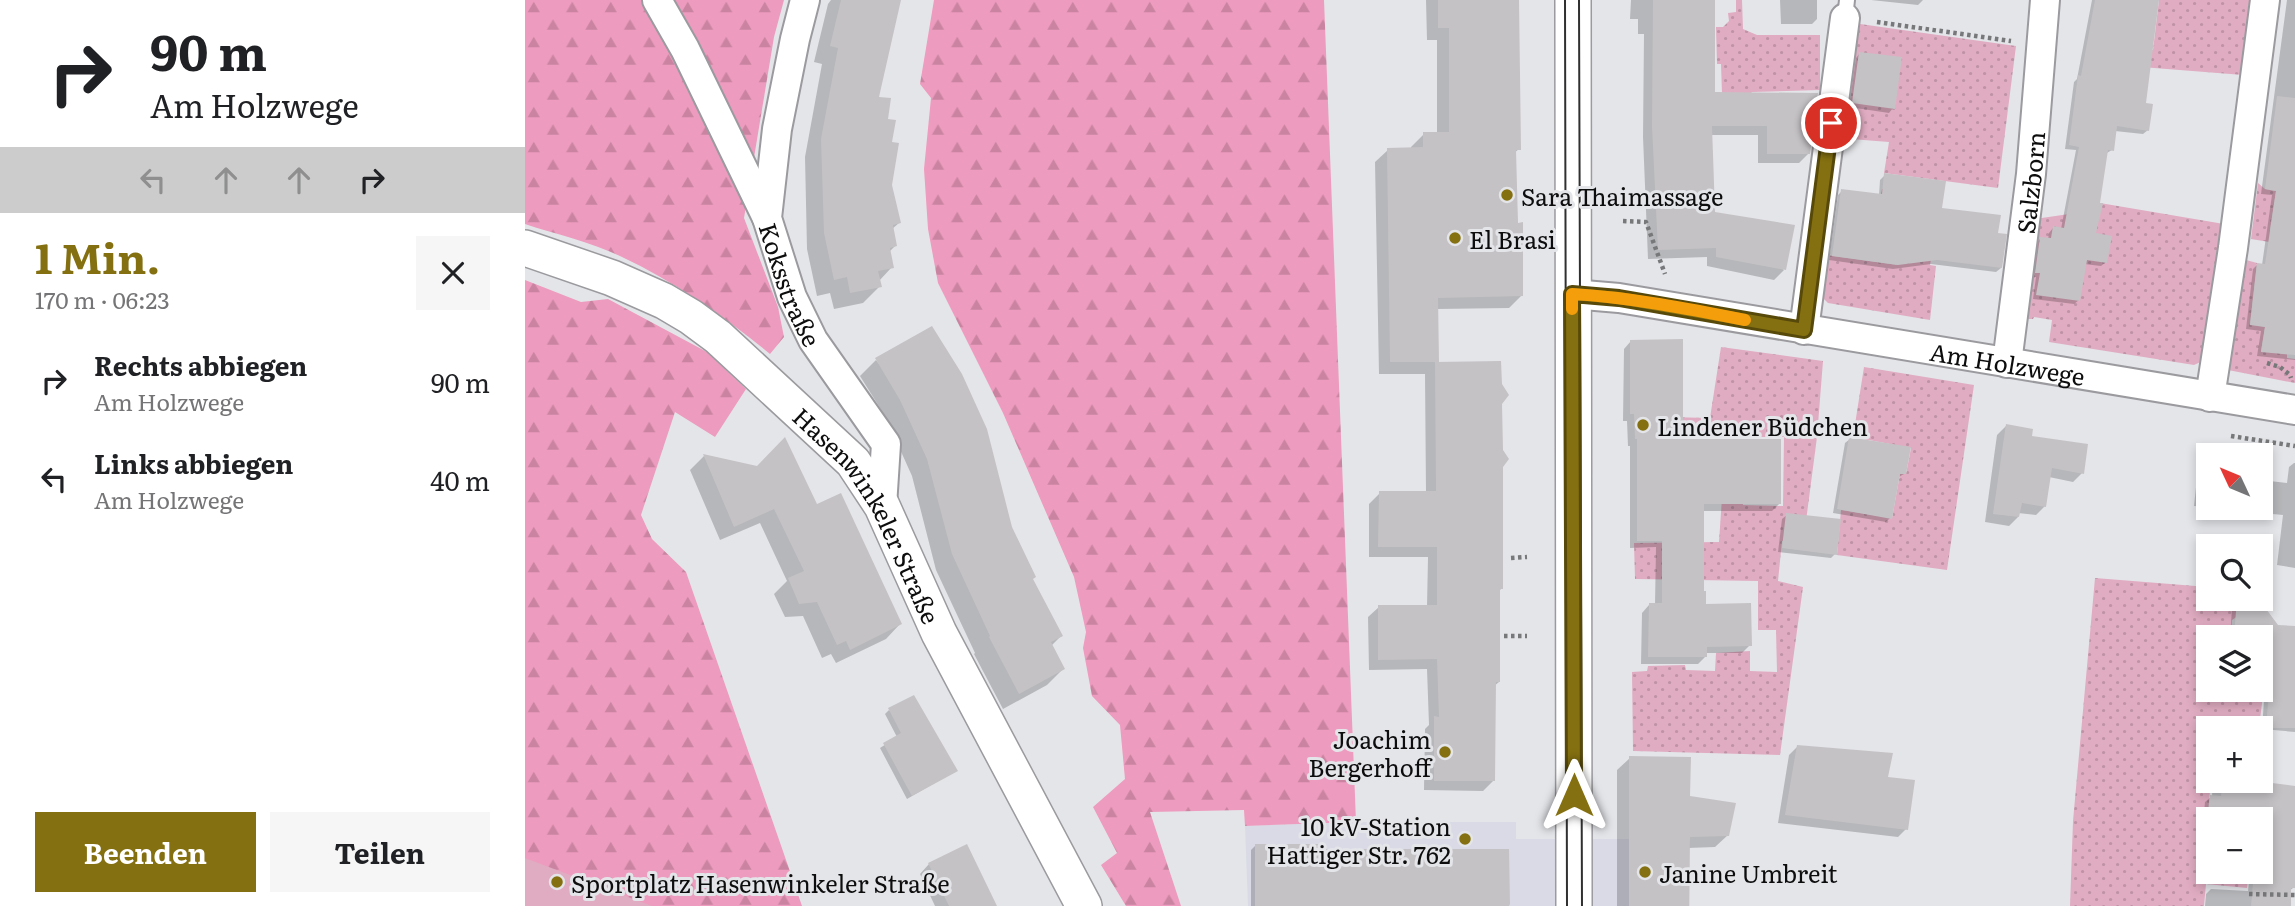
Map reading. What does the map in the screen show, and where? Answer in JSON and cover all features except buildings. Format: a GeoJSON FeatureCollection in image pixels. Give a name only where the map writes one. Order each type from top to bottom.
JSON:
{"type":"FeatureCollection","features":[{"type":"Feature","properties":{"kind":"street"},"geometry":{"type":"LineString","coordinates":[[657,0],[685,49],[767,218]]}},
{"type":"Feature","properties":{"kind":"street","name":"Koksstraße"},"geometry":{"type":"LineString","coordinates":[[805,0],[777,129],[767,218],[792,297],[813,340],[886,444],[882,506]]}},
{"type":"Feature","properties":{"kind":"street"},"geometry":{"type":"LineString","coordinates":[[1573,0],[1574,906]]}},
{"type":"Feature","properties":{"kind":"street","name":"Salzborn"},"geometry":{"type":"LineString","coordinates":[[2007,363],[2031,174],[2045,0]]}},
{"type":"Feature","properties":{"kind":"street"},"geometry":{"type":"LineString","coordinates":[[2210,397],[2265,0]]}},
{"type":"Feature","properties":{"kind":"street"},"geometry":{"type":"LineString","coordinates":[[1804,330],[1846,9]]}},
{"type":"Feature","properties":{"kind":"street","name":"Hasenwinkeler Straße"},"geometry":{"type":"LineString","coordinates":[[525,248],[612,278],[664,301],[691,317],[718,337],[848,457],[882,506],[948,650],[1084,906]]}},
{"type":"Feature","properties":{"kind":"street","name":"Am Holzwege"},"geometry":{"type":"LineString","coordinates":[[1572,294],[1619,298],[2295,410]]}},
{"type":"Feature","properties":{"kind":"path"},"geometry":{"type":"LineString","coordinates":[[1846,9],[2041,45]]}},
{"type":"Feature","properties":{"kind":"path"},"geometry":{"type":"LineString","coordinates":[[1623,222],[1646,222],[1668,282]]}},
{"type":"Feature","properties":{"kind":"path"},"geometry":{"type":"LineString","coordinates":[[2231,436],[2295,446]]}},
{"type":"Feature","properties":{"kind":"path"},"geometry":{"type":"LineString","coordinates":[[1511,558],[1527,557]]}},
{"type":"Feature","properties":{"kind":"path"},"geometry":{"type":"LineString","coordinates":[[1504,636],[1527,636]]}},
{"type":"Feature","properties":{"kind":"path"},"geometry":{"type":"LineString","coordinates":[[2272,894],[2273,887]]}},
{"type":"Feature","properties":{"kind":"path"},"geometry":{"type":"LineString","coordinates":[[2249,894],[2295,895]]}},
{"type":"Feature","properties":{"kind":"shaded area"},"geometry":{"type":"Polygon","coordinates":[[[1736,0],[1742,0],[1743,29],[1757,35],[1820,35],[1820,90],[1752,92],[1723,124],[1721,64],[1717,64],[1716,27],[1723,27],[1729,21],[1728,13],[1736,12],[1736,0]]]}},
{"type":"Feature","properties":{"kind":"shaded area"},"geometry":{"type":"Polygon","coordinates":[[[2159,0],[2254,0],[2243,75],[2116,65],[2153,50],[2159,0]]]}},
{"type":"Feature","properties":{"kind":"shaded area"},"geometry":{"type":"Polygon","coordinates":[[[1853,23],[2016,46],[1998,188],[1884,173],[1889,142],[1838,138],[1853,23]]]}},
{"type":"Feature","properties":{"kind":"shaded area"},"geometry":{"type":"Polygon","coordinates":[[[2258,183],[2265,189],[2276,191],[2270,230],[2295,233],[2295,246],[2251,239],[2258,183]]]}},
{"type":"Feature","properties":{"kind":"shaded area"},"geometry":{"type":"Polygon","coordinates":[[[1882,189],[1943,199],[1930,265],[1936,266],[1930,320],[1828,303],[1821,296],[1826,255],[1898,265],[1882,189]]]}},
{"type":"Feature","properties":{"kind":"shaded area"},"geometry":{"type":"Polygon","coordinates":[[[2100,203],[2224,224],[2207,359],[2194,365],[2049,342],[2052,320],[2034,317],[2024,319],[2035,219],[2069,214],[2100,203]]]}},
{"type":"Feature","properties":{"kind":"shaded area"},"geometry":{"type":"Polygon","coordinates":[[[2239,258],[2257,263],[2250,324],[2265,327],[2261,351],[2287,354],[2287,358],[2295,359],[2295,383],[2228,370],[2239,258]]]}},
{"type":"Feature","properties":{"kind":"shaded area"},"geometry":{"type":"Polygon","coordinates":[[[1721,347],[1823,361],[1817,437],[1803,544],[1782,541],[1778,581],[1803,587],[1780,755],[1633,751],[1632,672],[1647,671],[1648,666],[1685,665],[1686,670],[1715,671],[1716,653],[1750,651],[1750,671],[1777,672],[1776,630],[1758,630],[1758,581],[1635,579],[1634,543],[1719,542],[1723,483],[1742,484],[1743,505],[1783,506],[1784,437],[1668,437],[1668,417],[1710,418],[1721,347]]]}},
{"type":"Feature","properties":{"kind":"shaded area"},"geometry":{"type":"Polygon","coordinates":[[[1864,367],[1974,385],[1947,570],[1837,555],[1841,510],[1892,518],[1900,474],[1906,474],[1911,448],[1853,437],[1864,367]]]}},
{"type":"Feature","properties":{"kind":"shaded area"},"geometry":{"type":"Polygon","coordinates":[[[2095,578],[2196,586],[2196,611],[2238,611],[2232,625],[2196,625],[2196,702],[2262,702],[2260,716],[2196,716],[2196,793],[2210,793],[2208,807],[2196,807],[2196,884],[2206,884],[2204,906],[2070,906],[2073,821],[2095,578]]]}},
{"type":"Feature","properties":{"kind":"shaded area"},"geometry":{"type":"Polygon","coordinates":[[[1356,822],[1516,822],[1516,839],[1690,839],[1690,906],[1248,906],[1245,826],[1356,822]]]}},
{"type":"Feature","properties":{"kind":"shaded area","name":"Sportplatz Hasenwinkeler Straße"},"geometry":{"type":"Polygon","coordinates":[[[525,858],[652,906],[525,906],[525,858]]]}},
{"type":"Feature","properties":{"kind":"shaded area"},"geometry":{"type":"Polygon","coordinates":[[[2206,884],[2248,884],[2247,888],[2206,884]]]}},
{"type":"Feature","properties":{"kind":"green space"},"geometry":{"type":"Polygon","coordinates":[[[525,0],[784,0],[774,37],[744,218],[778,307],[784,337],[770,354],[699,301],[642,267],[599,247],[525,224],[525,0]]]}},
{"type":"Feature","properties":{"kind":"green space"},"geometry":{"type":"Polygon","coordinates":[[[934,0],[1324,0],[1356,822],[1245,826],[1244,810],[1150,812],[1181,906],[1126,906],[1101,865],[1117,853],[1093,807],[1125,779],[1120,725],[1092,696],[1083,648],[1086,632],[1074,577],[1003,413],[938,283],[928,229],[924,169],[931,98],[920,84],[934,0]]]}},
{"type":"Feature","properties":{"kind":"green space"},"geometry":{"type":"Polygon","coordinates":[[[525,280],[581,302],[608,299],[707,352],[746,389],[715,437],[675,412],[641,515],[652,539],[686,572],[802,906],[581,906],[525,878],[525,280]]]}},
{"type":"Feature","properties":{"kind":"tram line"},"geometry":{"type":"LineString","coordinates":[[1565,0],[1567,906]]}},
{"type":"Feature","properties":{"kind":"tram line"},"geometry":{"type":"LineString","coordinates":[[1579,0],[1582,906]]}},
{"type":"Feature","properties":{"kind":"slow traffic"},"geometry":{"type":"LineString","coordinates":[[1572,309],[1572,294],[1619,298],[1745,320]]}},
{"type":"Feature","properties":{"kind":"place","name":"Sara Thaimassage"},"geometry":{"type":"Point","coordinates":[1507,195]}},
{"type":"Feature","properties":{"kind":"place","name":"El Brasi"},"geometry":{"type":"Point","coordinates":[1455,238]}},
{"type":"Feature","properties":{"kind":"place","name":"Lindener Büdchen"},"geometry":{"type":"Point","coordinates":[1643,425]}},
{"type":"Feature","properties":{"kind":"place","name":"Joachim Bergerhoff"},"geometry":{"type":"Point","coordinates":[1445,752]}},
{"type":"Feature","properties":{"kind":"place","name":"10 kV-Station Hattiger Str. 762"},"geometry":{"type":"Point","coordinates":[1465,839]}},
{"type":"Feature","properties":{"kind":"place","name":"Janine Umbreit"},"geometry":{"type":"Point","coordinates":[1645,872]}},
{"type":"Feature","properties":{"kind":"place","name":"Sportplatz Hasenwinkeler Straße"},"geometry":{"type":"Point","coordinates":[557,882]}},
{"type":"Feature","properties":{"kind":"route"},"geometry":{"type":"LineString","coordinates":[[1574,795],[1572,294],[1619,298],[1804,330],[1831,123]]}}]}
